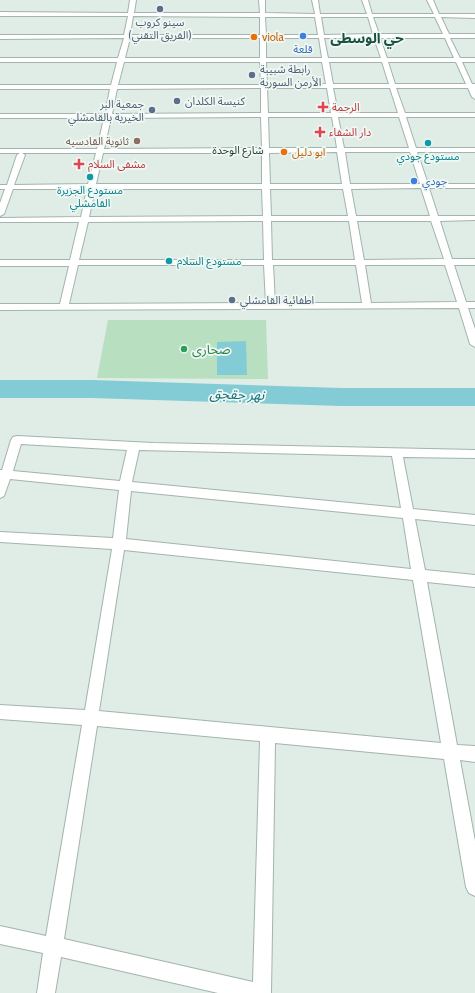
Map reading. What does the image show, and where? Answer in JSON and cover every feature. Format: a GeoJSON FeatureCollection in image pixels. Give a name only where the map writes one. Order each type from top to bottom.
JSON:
{"type":"FeatureCollection","features":[{"type":"Feature","properties":{"kind":"street"},"geometry":{"type":"LineString","coordinates":[[64,307],[120,60],[127,37],[134,0]]}},
{"type":"Feature","properties":{"kind":"street"},"geometry":{"type":"LineString","coordinates":[[262,0],[261,16],[266,218],[270,306]]}},
{"type":"Feature","properties":{"kind":"street"},"geometry":{"type":"LineString","coordinates":[[315,0],[320,37],[367,305]]}},
{"type":"Feature","properties":{"kind":"street"},"geometry":{"type":"LineString","coordinates":[[365,0],[475,344]]}},
{"type":"Feature","properties":{"kind":"street"},"geometry":{"type":"LineString","coordinates":[[430,0],[446,36],[472,86],[475,98]]}},
{"type":"Feature","properties":{"kind":"street"},"geometry":{"type":"LineString","coordinates":[[0,14],[475,16]]}},
{"type":"Feature","properties":{"kind":"street"},"geometry":{"type":"LineString","coordinates":[[0,37],[475,36]]}},
{"type":"Feature","properties":{"kind":"street"},"geometry":{"type":"LineString","coordinates":[[0,60],[475,60]]}},
{"type":"Feature","properties":{"kind":"street"},"geometry":{"type":"LineString","coordinates":[[0,87],[472,86]]}},
{"type":"Feature","properties":{"kind":"street"},"geometry":{"type":"LineString","coordinates":[[0,116],[475,115]]}},
{"type":"Feature","properties":{"kind":"street","name":"شارع الوحدة"},"geometry":{"type":"LineString","coordinates":[[0,155],[100,153],[414,152],[475,150]]}},
{"type":"Feature","properties":{"kind":"street","name":"شارع الوحدة"},"geometry":{"type":"LineString","coordinates":[[0,151],[100,153]]}},
{"type":"Feature","properties":{"kind":"street","name":"شارع الوحدة"},"geometry":{"type":"LineString","coordinates":[[414,152],[475,154]]}},
{"type":"Feature","properties":{"kind":"street"},"geometry":{"type":"LineString","coordinates":[[0,214],[21,155]]}},
{"type":"Feature","properties":{"kind":"street"},"geometry":{"type":"LineString","coordinates":[[0,187],[475,186]]}},
{"type":"Feature","properties":{"kind":"street"},"geometry":{"type":"LineString","coordinates":[[0,220],[475,218]]}},
{"type":"Feature","properties":{"kind":"street"},"geometry":{"type":"LineString","coordinates":[[0,263],[475,262]]}},
{"type":"Feature","properties":{"kind":"street"},"geometry":{"type":"LineString","coordinates":[[0,307],[475,305]]}},
{"type":"Feature","properties":{"kind":"street"},"geometry":{"type":"LineString","coordinates":[[0,493],[2,475],[18,440],[134,446],[475,454]]}},
{"type":"Feature","properties":{"kind":"street"},"geometry":{"type":"LineString","coordinates":[[46,993],[119,544],[125,487],[134,446]]}},
{"type":"Feature","properties":{"kind":"street"},"geometry":{"type":"LineString","coordinates":[[397,453],[475,887]]}},
{"type":"Feature","properties":{"kind":"street"},"geometry":{"type":"LineString","coordinates":[[2,475],[475,520]]}},
{"type":"Feature","properties":{"kind":"street"},"geometry":{"type":"LineString","coordinates":[[0,537],[119,544],[475,580]]}},
{"type":"Feature","properties":{"kind":"street"},"geometry":{"type":"LineString","coordinates":[[0,712],[90,718],[475,754]]}},
{"type":"Feature","properties":{"kind":"street"},"geometry":{"type":"LineString","coordinates":[[262,993],[268,734]]}},
{"type":"Feature","properties":{"kind":"street"},"geometry":{"type":"LineString","coordinates":[[0,935],[258,993]]}},
{"type":"Feature","properties":{"kind":"green space","name":"صحارى"},"geometry":{"type":"Polygon","coordinates":[[[108,320],[266,320],[268,379],[97,378],[108,320]]]}},
{"type":"Feature","properties":{"kind":"water"},"geometry":{"type":"Polygon","coordinates":[[[246,341],[247,375],[217,375],[217,342],[246,341]]]}},
{"type":"Feature","properties":{"kind":"waterway","name":"نهر جقجق"},"geometry":{"type":"LineString","coordinates":[[0,389],[92,389],[341,397],[475,397]]}},
{"type":"Feature","properties":{"kind":"place","name":"سينو كروب (الفريق التقني)"},"geometry":{"type":"Point","coordinates":[160,9]}},
{"type":"Feature","properties":{"kind":"place","name":"قلعة"},"geometry":{"type":"Point","coordinates":[303,36]}},
{"type":"Feature","properties":{"kind":"place","name":"viola"},"geometry":{"type":"Point","coordinates":[254,37]}},
{"type":"Feature","properties":{"kind":"place","name":"رابطة شبيبة اﻷرمن السورية"},"geometry":{"type":"Point","coordinates":[252,75]}},
{"type":"Feature","properties":{"kind":"place","name":"كنيسة الكلدان"},"geometry":{"type":"Point","coordinates":[177,101]}},
{"type":"Feature","properties":{"kind":"place","name":"الرحمة"},"geometry":{"type":"Point","coordinates":[323,107]}},
{"type":"Feature","properties":{"kind":"place","name":"جمعية البر الخيرية بالقامشلي"},"geometry":{"type":"Point","coordinates":[152,110]}},
{"type":"Feature","properties":{"kind":"place","name":"دار الشفاء"},"geometry":{"type":"Point","coordinates":[320,132]}},
{"type":"Feature","properties":{"kind":"place","name":"ثانوية القادسيه"},"geometry":{"type":"Point","coordinates":[137,141]}},
{"type":"Feature","properties":{"kind":"place","name":"مستودع جودي"},"geometry":{"type":"Point","coordinates":[428,143]}},
{"type":"Feature","properties":{"kind":"place","name":"ابو دليل"},"geometry":{"type":"Point","coordinates":[284,152]}},
{"type":"Feature","properties":{"kind":"place","name":"مشفى السلام"},"geometry":{"type":"Point","coordinates":[79,164]}},
{"type":"Feature","properties":{"kind":"place","name":"مستودع الجزيرة القامشلي"},"geometry":{"type":"Point","coordinates":[90,177]}},
{"type":"Feature","properties":{"kind":"place","name":"جودي"},"geometry":{"type":"Point","coordinates":[414,181]}},
{"type":"Feature","properties":{"kind":"place","name":"مستودع السلام"},"geometry":{"type":"Point","coordinates":[169,261]}},
{"type":"Feature","properties":{"kind":"place","name":"اطفائية القامشلي"},"geometry":{"type":"Point","coordinates":[232,300]}},
{"type":"Feature","properties":{"kind":"place","name":"صحارى"},"geometry":{"type":"Point","coordinates":[184,349]}},
{"type":"Feature","properties":{"kind":"district","name":"حي الوسطى"},"geometry":{"type":"Point","coordinates":[367,38]}}]}
